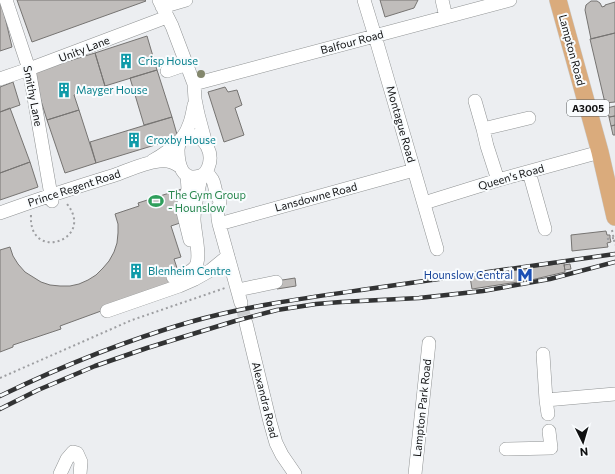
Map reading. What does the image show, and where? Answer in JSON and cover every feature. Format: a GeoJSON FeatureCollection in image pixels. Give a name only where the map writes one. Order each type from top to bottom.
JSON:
{"type":"FeatureCollection","features":[{"type":"Feature","properties":{"kind":"main road","name":"Lampton Road"},"geometry":{"type":"LineString","coordinates":[[558,0],[606,160],[615,217]]}},
{"type":"Feature","properties":{"kind":"street","name":"Smithy Lane"},"geometry":{"type":"LineString","coordinates":[[6,0],[29,69],[51,198]]}},
{"type":"Feature","properties":{"kind":"street","name":"Unity Lane"},"geometry":{"type":"LineString","coordinates":[[0,80],[29,69],[163,8],[186,0]]}},
{"type":"Feature","properties":{"kind":"street","name":"Montague Road"},"geometry":{"type":"LineString","coordinates":[[364,0],[437,249]]}},
{"type":"Feature","properties":{"kind":"street"},"geometry":{"type":"LineString","coordinates":[[442,0],[446,17]]}},
{"type":"Feature","properties":{"kind":"street","name":"Balfour Road"},"geometry":{"type":"LineString","coordinates":[[194,84],[510,0]]}},
{"type":"Feature","properties":{"kind":"street"},"geometry":{"type":"LineString","coordinates":[[163,8],[172,26],[194,84],[195,99],[210,160],[209,165],[203,175],[195,210],[194,219],[197,241],[196,267],[192,270],[172,275],[185,267],[190,258],[190,242],[183,212],[183,206],[188,189],[178,147],[182,138],[195,135],[206,144]]}},
{"type":"Feature","properties":{"kind":"street"},"geometry":{"type":"LineString","coordinates":[[167,71],[187,64]]}},
{"type":"Feature","properties":{"kind":"street","name":"Prince Regent Road"},"geometry":{"type":"LineString","coordinates":[[149,163],[182,138],[190,125],[195,99]]}},
{"type":"Feature","properties":{"kind":"street"},"geometry":{"type":"LineString","coordinates":[[475,101],[498,180]]}},
{"type":"Feature","properties":{"kind":"street"},"geometry":{"type":"LineString","coordinates":[[483,129],[529,118]]}},
{"type":"Feature","properties":{"kind":"street","name":"Queen's Road"},"geometry":{"type":"LineString","coordinates":[[424,203],[529,172],[606,160]]}},
{"type":"Feature","properties":{"kind":"street","name":"Prince Regent Road"},"geometry":{"type":"LineString","coordinates":[[0,213],[51,198],[149,163],[163,161],[176,163],[183,170]]}},
{"type":"Feature","properties":{"kind":"street"},"geometry":{"type":"LineString","coordinates":[[183,170],[196,177],[203,175],[213,179],[216,193],[214,204],[218,210],[219,224],[238,292],[276,282]]}},
{"type":"Feature","properties":{"kind":"street","name":"Lansdowne Road"},"geometry":{"type":"LineString","coordinates":[[219,224],[414,170]]}},
{"type":"Feature","properties":{"kind":"street"},"geometry":{"type":"LineString","coordinates":[[529,172],[545,229]]}},
{"type":"Feature","properties":{"kind":"street"},"geometry":{"type":"LineString","coordinates":[[107,311],[195,279],[211,270],[228,256]]}},
{"type":"Feature","properties":{"kind":"street","name":"Alexandra Road"},"geometry":{"type":"LineString","coordinates":[[246,323],[276,443],[295,474]]}},
{"type":"Feature","properties":{"kind":"street","name":"Lampton Park Road"},"geometry":{"type":"LineString","coordinates":[[415,474],[429,343]]}},
{"type":"Feature","properties":{"kind":"street"},"geometry":{"type":"LineString","coordinates":[[543,354],[548,414]]}},
{"type":"Feature","properties":{"kind":"street"},"geometry":{"type":"LineString","coordinates":[[546,400],[615,394]]}},
{"type":"Feature","properties":{"kind":"street"},"geometry":{"type":"LineString","coordinates":[[506,449],[551,448],[549,431]]}},
{"type":"Feature","properties":{"kind":"street"},"geometry":{"type":"LineString","coordinates":[[60,474],[67,459],[73,452],[77,453],[81,462],[80,474]]}},
{"type":"Feature","properties":{"kind":"path"},"geometry":{"type":"LineString","coordinates":[[31,215],[32,225],[36,235],[40,239],[48,242],[57,242],[69,236],[74,224],[72,212],[67,204]]}},
{"type":"Feature","properties":{"kind":"path"},"geometry":{"type":"LineString","coordinates":[[607,239],[615,238]]}},
{"type":"Feature","properties":{"kind":"path"},"geometry":{"type":"LineString","coordinates":[[0,378],[132,320],[238,292]]}},
{"type":"Feature","properties":{"kind":"building"},"geometry":{"type":"Polygon","coordinates":[[[0,0],[12,47],[0,51],[0,0]]]}},
{"type":"Feature","properties":{"kind":"building"},"geometry":{"type":"Polygon","coordinates":[[[17,0],[145,0],[146,1],[32,42],[17,0]]]}},
{"type":"Feature","properties":{"kind":"building"},"geometry":{"type":"Polygon","coordinates":[[[380,0],[418,0],[414,8],[385,17],[380,0]]]}},
{"type":"Feature","properties":{"kind":"building"},"geometry":{"type":"Polygon","coordinates":[[[591,1],[597,1],[602,7],[615,2],[615,33],[591,39],[585,10],[586,5],[591,1]]]}},
{"type":"Feature","properties":{"kind":"building"},"geometry":{"type":"Polygon","coordinates":[[[615,33],[615,102],[605,103],[590,39],[615,33]]]}},
{"type":"Feature","properties":{"kind":"building","name":"Crisp House"},"geometry":{"type":"Polygon","coordinates":[[[147,36],[157,70],[105,86],[95,53],[147,36]]]}},
{"type":"Feature","properties":{"kind":"building","name":"Mayger House"},"geometry":{"type":"Polygon","coordinates":[[[95,53],[105,86],[74,95],[79,110],[47,120],[32,72],[95,53]]]}},
{"type":"Feature","properties":{"kind":"building"},"geometry":{"type":"Polygon","coordinates":[[[157,70],[172,117],[144,125],[130,78],[157,70]]]}},
{"type":"Feature","properties":{"kind":"building"},"geometry":{"type":"Polygon","coordinates":[[[13,82],[20,105],[0,112],[0,87],[13,82]]]}},
{"type":"Feature","properties":{"kind":"building"},"geometry":{"type":"Polygon","coordinates":[[[225,87],[228,92],[237,90],[242,105],[235,108],[244,135],[224,142],[208,92],[225,87]]]}},
{"type":"Feature","properties":{"kind":"building"},"geometry":{"type":"Polygon","coordinates":[[[615,106],[615,116],[609,117],[607,108],[615,106]]]}},
{"type":"Feature","properties":{"kind":"building"},"geometry":{"type":"Polygon","coordinates":[[[10,108],[30,162],[0,173],[0,112],[10,108]]]}},
{"type":"Feature","properties":{"kind":"building"},"geometry":{"type":"Polygon","coordinates":[[[79,110],[96,163],[65,173],[47,120],[79,110]]]}},
{"type":"Feature","properties":{"kind":"building"},"geometry":{"type":"Polygon","coordinates":[[[615,116],[615,125],[611,126],[609,117],[615,116]]]}},
{"type":"Feature","properties":{"kind":"building","name":"Croxby House"},"geometry":{"type":"Polygon","coordinates":[[[172,117],[178,138],[96,163],[90,142],[172,117]]]}},
{"type":"Feature","properties":{"kind":"building"},"geometry":{"type":"Polygon","coordinates":[[[615,125],[615,135],[613,135],[611,126],[615,125]]]}},
{"type":"Feature","properties":{"kind":"building"},"geometry":{"type":"Polygon","coordinates":[[[30,162],[38,187],[0,200],[0,173],[30,162]]]}},
{"type":"Feature","properties":{"kind":"building","name":"Blenheim Centre"},"geometry":{"type":"Polygon","coordinates":[[[185,188],[183,222],[171,226],[181,257],[174,259],[177,268],[171,270],[175,284],[60,326],[61,329],[13,345],[13,347],[0,352],[0,250],[10,247],[13,256],[25,272],[41,282],[60,286],[79,284],[96,275],[109,261],[114,252],[118,233],[118,224],[115,214],[139,206],[138,203],[185,188]]]}},
{"type":"Feature","properties":{"kind":"building"},"geometry":{"type":"Polygon","coordinates":[[[606,231],[607,235],[610,235],[611,242],[607,243],[608,247],[572,251],[571,235],[606,231]]]}},
{"type":"Feature","properties":{"kind":"building"},"geometry":{"type":"Polygon","coordinates":[[[564,263],[565,272],[531,280],[472,289],[470,277],[564,263]]]}},
{"type":"Feature","properties":{"kind":"building"},"geometry":{"type":"Polygon","coordinates":[[[570,264],[571,269],[565,270],[564,265],[570,264]]]}},
{"type":"Feature","properties":{"kind":"building"},"geometry":{"type":"Polygon","coordinates":[[[295,278],[296,286],[277,289],[276,281],[295,278]]]}},
{"type":"Feature","properties":{"kind":"tunnel"},"geometry":{"type":"LineString","coordinates":[[241,303],[246,323]]}},
{"type":"Feature","properties":{"kind":"railway"},"geometry":{"type":"LineString","coordinates":[[0,396],[70,364],[117,346],[165,329],[213,316],[305,298],[615,254]]}},
{"type":"Feature","properties":{"kind":"railway"},"geometry":{"type":"LineString","coordinates":[[0,409],[38,390],[95,366],[147,348],[235,321],[277,310],[316,304],[419,298],[483,291],[550,279],[615,262]]}},
{"type":"Feature","properties":{"kind":"place","name":"Crisp House"},"geometry":{"type":"Point","coordinates":[126,61]}},
{"type":"Feature","properties":{"kind":"place","name":"Mayger House"},"geometry":{"type":"Point","coordinates":[64,90]}},
{"type":"Feature","properties":{"kind":"place","name":"Croxby House"},"geometry":{"type":"Point","coordinates":[134,140]}},
{"type":"Feature","properties":{"kind":"place","name":"The Gym Group - Hounslow"},"geometry":{"type":"Point","coordinates":[156,201]}},
{"type":"Feature","properties":{"kind":"place","name":"Blenheim Centre"},"geometry":{"type":"Point","coordinates":[136,271]}},
{"type":"Feature","properties":{"kind":"place","name":"Hounslow Central"},"geometry":{"type":"Point","coordinates":[525,275]}}]}
